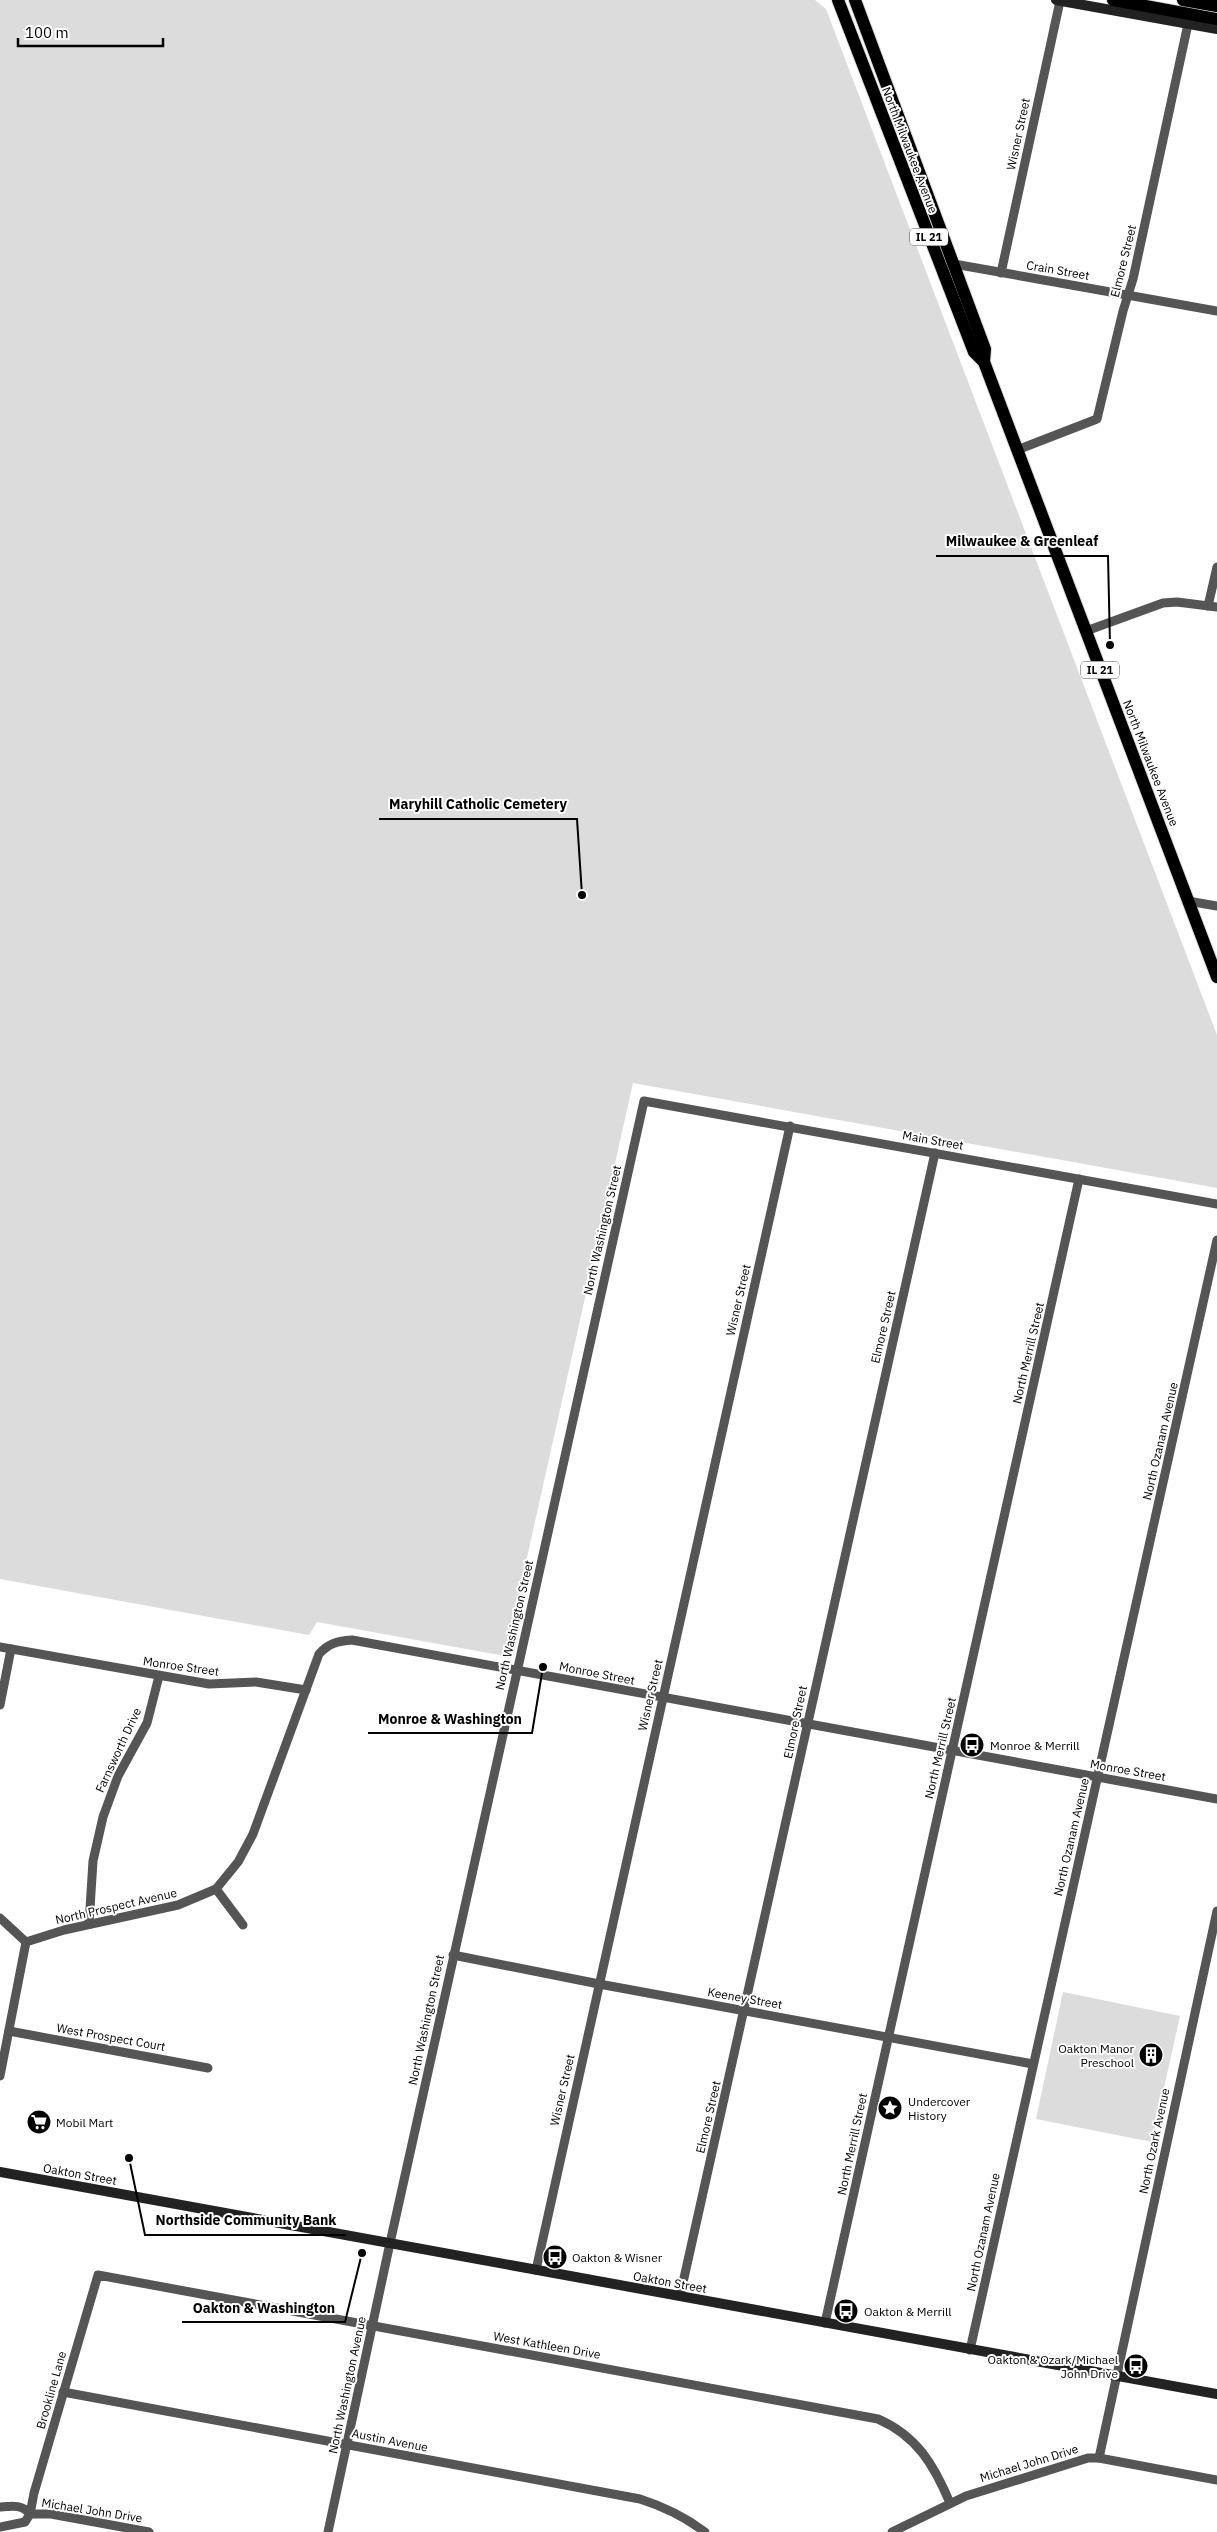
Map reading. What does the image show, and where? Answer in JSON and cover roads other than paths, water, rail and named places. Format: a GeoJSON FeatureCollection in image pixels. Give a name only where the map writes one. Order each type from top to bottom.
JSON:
{"type":"FeatureCollection","features":[{"type":"Feature","properties":{"kind":"main road","name":"North Milwaukee Avenue"},"geometry":{"type":"LineString","coordinates":[[838,0],[974,352],[984,362],[1217,977]]}},
{"type":"Feature","properties":{"kind":"main road"},"geometry":{"type":"LineString","coordinates":[[1058,0],[1217,29]]}},
{"type":"Feature","properties":{"kind":"main road"},"geometry":{"type":"LineString","coordinates":[[1113,0],[1217,19]]}},
{"type":"Feature","properties":{"kind":"main road"},"geometry":{"type":"LineString","coordinates":[[1183,0],[1217,6]]}},
{"type":"Feature","properties":{"kind":"main road","name":"North Milwaukee Avenue"},"geometry":{"type":"LineString","coordinates":[[856,1],[985,348],[984,362]]}},
{"type":"Feature","properties":{"kind":"main road","name":"Oakton Street"},"geometry":{"type":"LineString","coordinates":[[0,2172],[1217,2394]]}},
{"type":"Feature","properties":{"kind":"street","name":"Wisner Street"},"geometry":{"type":"LineString","coordinates":[[1001,273],[1058,0]]}},
{"type":"Feature","properties":{"kind":"street","name":"Elmore Street"},"geometry":{"type":"LineString","coordinates":[[1017,450],[1097,419],[1133,279],[1188,24]]}},
{"type":"Feature","properties":{"kind":"street","name":"Crain Street"},"geometry":{"type":"LineString","coordinates":[[954,264],[1217,311]]}},
{"type":"Feature","properties":{"kind":"street"},"geometry":{"type":"LineString","coordinates":[[1086,631],[1163,603],[1213,606],[1217,567]]}},
{"type":"Feature","properties":{"kind":"street"},"geometry":{"type":"LineString","coordinates":[[1188,902],[1217,906]]}},
{"type":"Feature","properties":{"kind":"street","name":"Main Street"},"geometry":{"type":"LineString","coordinates":[[644,1101],[1217,1204]]}},
{"type":"Feature","properties":{"kind":"street","name":"North Washington Street"},"geometry":{"type":"LineString","coordinates":[[390,2242],[644,1101]]}},
{"type":"Feature","properties":{"kind":"street","name":"Wisner Street"},"geometry":{"type":"LineString","coordinates":[[536,2270],[790,1126]]}},
{"type":"Feature","properties":{"kind":"street","name":"Elmore Street"},"geometry":{"type":"LineString","coordinates":[[680,2296],[935,1153]]}},
{"type":"Feature","properties":{"kind":"street","name":"North Merrill Street"},"geometry":{"type":"LineString","coordinates":[[826,2323],[1079,1179]]}},
{"type":"Feature","properties":{"kind":"street","name":"North Ozanam Avenue"},"geometry":{"type":"LineString","coordinates":[[970,2350],[1217,1240]]}},
{"type":"Feature","properties":{"kind":"street","name":"Monroe Street"},"geometry":{"type":"LineString","coordinates":[[0,1647],[209,1684],[256,1682],[306,1690],[319,1654],[325,1648],[340,1640],[352,1640],[1217,1799]]}},
{"type":"Feature","properties":{"kind":"street"},"geometry":{"type":"LineString","coordinates":[[0,1705],[11,1649]]}},
{"type":"Feature","properties":{"kind":"street","name":"Farnsworth Drive"},"geometry":{"type":"LineString","coordinates":[[89,1924],[93,1861],[99,1832],[110,1795],[151,1713],[159,1676]]}},
{"type":"Feature","properties":{"kind":"street","name":"North Prospect Avenue"},"geometry":{"type":"LineString","coordinates":[[26,1942],[89,1924],[178,1905],[216,1889],[238,1862],[253,1834],[306,1690]]}},
{"type":"Feature","properties":{"kind":"street"},"geometry":{"type":"LineString","coordinates":[[216,1889],[243,1925]]}},
{"type":"Feature","properties":{"kind":"street","name":"North Ozark Avenue"},"geometry":{"type":"LineString","coordinates":[[1115,2376],[1217,1911]]}},
{"type":"Feature","properties":{"kind":"street"},"geometry":{"type":"LineString","coordinates":[[0,1918],[26,1942],[9,2031],[3,2048],[0,2076]]}},
{"type":"Feature","properties":{"kind":"street","name":"Keeney Street"},"geometry":{"type":"LineString","coordinates":[[454,1955],[599,1984],[1033,2064]]}},
{"type":"Feature","properties":{"kind":"street","name":"West Prospect Court"},"geometry":{"type":"LineString","coordinates":[[9,2031],[208,2068]]}},
{"type":"Feature","properties":{"kind":"street","name":"North Washington Avenue"},"geometry":{"type":"LineString","coordinates":[[328,2532],[390,2242]]}},
{"type":"Feature","properties":{"kind":"street","name":"West Kathleen Drive"},"geometry":{"type":"LineString","coordinates":[[98,2275],[878,2419],[907,2435],[921,2449],[938,2475],[950,2503]]}},
{"type":"Feature","properties":{"kind":"street","name":"Brookline Lane"},"geometry":{"type":"LineString","coordinates":[[30,2514],[34,2493],[98,2275]]}},
{"type":"Feature","properties":{"kind":"street"},"geometry":{"type":"LineString","coordinates":[[1099,2458],[1115,2376]]}},
{"type":"Feature","properties":{"kind":"street","name":"Austin Avenue"},"geometry":{"type":"LineString","coordinates":[[63,2392],[640,2499],[672,2510],[705,2532]]}},
{"type":"Feature","properties":{"kind":"street","name":"Michael John Drive"},"geometry":{"type":"LineString","coordinates":[[892,2532],[950,2503],[996,2485],[1075,2461],[1099,2458],[1217,2480]]}},
{"type":"Feature","properties":{"kind":"street","name":"Michael John Drive"},"geometry":{"type":"LineString","coordinates":[[0,2507],[18,2506],[26,2509],[30,2514]]}},
{"type":"Feature","properties":{"kind":"street","name":"Michael John Drive"},"geometry":{"type":"LineString","coordinates":[[0,2527],[24,2522],[30,2514]]}},
{"type":"Feature","properties":{"kind":"street","name":"Michael John Drive"},"geometry":{"type":"LineString","coordinates":[[30,2514],[51,2514],[149,2532]]}},
{"type":"Feature","properties":{"kind":"place","name":"Milwaukee & Greenleaf"},"geometry":{"type":"Point","coordinates":[1110,645]}},
{"type":"Feature","properties":{"kind":"place","name":"Maryhill Catholic Cemetery"},"geometry":{"type":"Point","coordinates":[582,895]}},
{"type":"Feature","properties":{"kind":"place","name":"Monroe & Washington"},"geometry":{"type":"Point","coordinates":[543,1667]}},
{"type":"Feature","properties":{"kind":"place","name":"Monroe & Merrill"},"geometry":{"type":"Point","coordinates":[972,1745]}},
{"type":"Feature","properties":{"kind":"place","name":"Oakton Manor Preschool"},"geometry":{"type":"Point","coordinates":[1151,2055]}},
{"type":"Feature","properties":{"kind":"place","name":"Undercover History"},"geometry":{"type":"Point","coordinates":[890,2108]}},
{"type":"Feature","properties":{"kind":"place","name":"Mobil Mart"},"geometry":{"type":"Point","coordinates":[39,2122]}},
{"type":"Feature","properties":{"kind":"place","name":"Northside Community Bank"},"geometry":{"type":"Point","coordinates":[129,2158]}},
{"type":"Feature","properties":{"kind":"place","name":"Oakton & Washington"},"geometry":{"type":"Point","coordinates":[362,2253]}},
{"type":"Feature","properties":{"kind":"place","name":"Oakton & Wisner"},"geometry":{"type":"Point","coordinates":[555,2257]}},
{"type":"Feature","properties":{"kind":"place","name":"Oakton & Merrill"},"geometry":{"type":"Point","coordinates":[846,2311]}},
{"type":"Feature","properties":{"kind":"place","name":"Oakton & Ozark/Michael John Drive"},"geometry":{"type":"Point","coordinates":[1136,2366]}}]}
